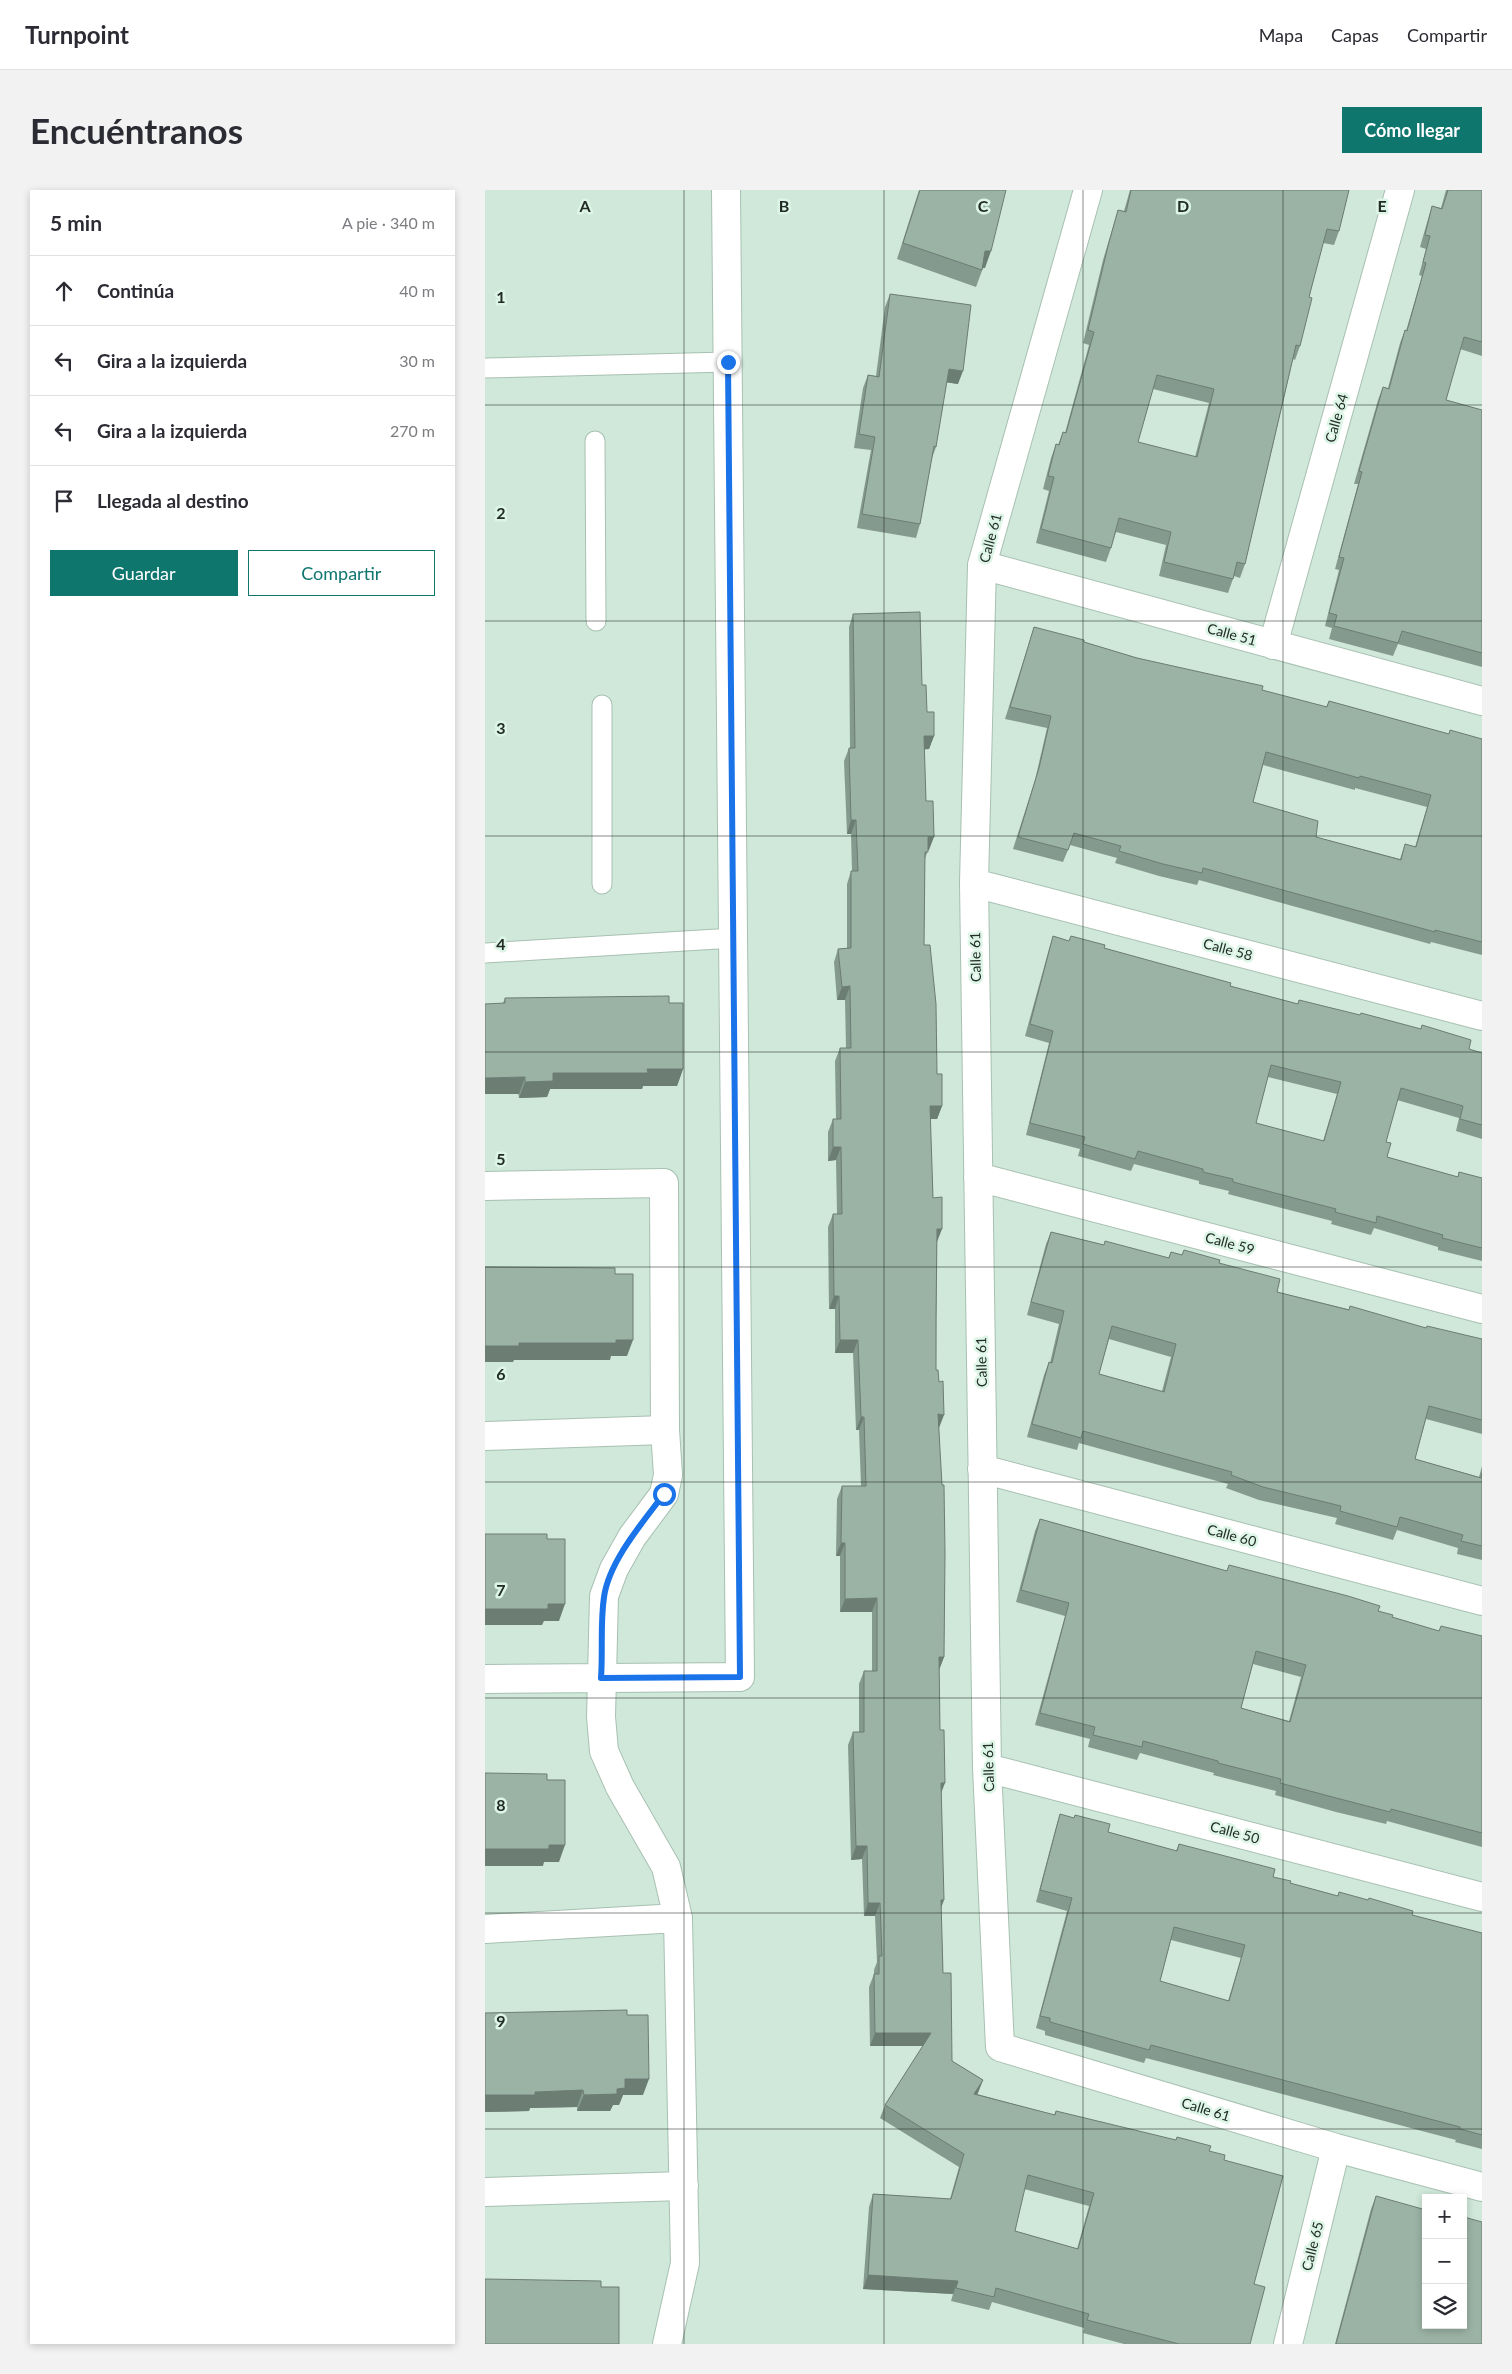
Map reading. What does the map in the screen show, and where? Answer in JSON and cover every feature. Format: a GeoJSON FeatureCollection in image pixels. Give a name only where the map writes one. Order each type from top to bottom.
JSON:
{"type":"FeatureCollection","features":[{"type":"Feature","properties":{"kind":"street"},"geometry":{"type":"LineString","coordinates":[[485,1679],[740,1677],[726,190]]}},
{"type":"Feature","properties":{"kind":"street","name":"Calle 61"},"geometry":{"type":"LineString","coordinates":[[1088,190],[982,565],[974,883],[987,1768],[1000,2047],[1336,2148],[1482,2187]]}},
{"type":"Feature","properties":{"kind":"street","name":"Calle 64"},"geometry":{"type":"LineString","coordinates":[[1273,645],[1400,190]]}},
{"type":"Feature","properties":{"kind":"street","name":"Calle 51"},"geometry":{"type":"LineString","coordinates":[[982,565],[1482,701]]}},
{"type":"Feature","properties":{"kind":"street","name":"Calle 58"},"geometry":{"type":"LineString","coordinates":[[974,883],[1482,1016]]}},
{"type":"Feature","properties":{"kind":"street","name":"Calle 59"},"geometry":{"type":"LineString","coordinates":[[979,1177],[1482,1310]]}},
{"type":"Feature","properties":{"kind":"street"},"geometry":{"type":"LineString","coordinates":[[485,1186],[664,1183],[665,1430],[668,1475],[664,1494],[632,1537],[614,1569],[604,1596],[601,1678],[604,1751],[620,1787],[666,1867],[678,1918],[685,2263],[667,2344]]}},
{"type":"Feature","properties":{"kind":"street"},"geometry":{"type":"LineString","coordinates":[[485,1436],[665,1430]]}},
{"type":"Feature","properties":{"kind":"street","name":"Calle 60"},"geometry":{"type":"LineString","coordinates":[[982,1469],[1482,1601]]}},
{"type":"Feature","properties":{"kind":"street","name":"Calle 50"},"geometry":{"type":"LineString","coordinates":[[987,1768],[1482,1897]]}},
{"type":"Feature","properties":{"kind":"street"},"geometry":{"type":"LineString","coordinates":[[485,1928],[678,1918]]}},
{"type":"Feature","properties":{"kind":"street","name":"Calle 65"},"geometry":{"type":"LineString","coordinates":[[1288,2344],[1336,2148]]}},
{"type":"Feature","properties":{"kind":"street"},"geometry":{"type":"LineString","coordinates":[[485,2192],[684,2186]]}},
{"type":"Feature","properties":{"kind":"lane"},"geometry":{"type":"LineString","coordinates":[[485,368],[728,362]]}},
{"type":"Feature","properties":{"kind":"lane"},"geometry":{"type":"LineString","coordinates":[[595,441],[596,622]]}},
{"type":"Feature","properties":{"kind":"lane"},"geometry":{"type":"LineString","coordinates":[[602,705],[602,884]]}},
{"type":"Feature","properties":{"kind":"lane"},"geometry":{"type":"LineString","coordinates":[[485,953],[734,938]]}},
{"type":"Feature","properties":{"kind":"building"},"geometry":{"type":"Polygon","coordinates":[[[920,190],[1006,190],[991,251],[985,251],[982,270],[903,243],[920,190]]]}},
{"type":"Feature","properties":{"kind":"building"},"geometry":{"type":"Polygon","coordinates":[[[1131,190],[1349,190],[1339,231],[1327,229],[1309,297],[1312,298],[1300,346],[1296,345],[1245,564],[1237,562],[1233,579],[1164,562],[1171,532],[1119,518],[1111,548],[1041,529],[1054,477],[1048,476],[1056,444],[1059,445],[1063,432],[1066,433],[1094,332],[1088,330],[1108,246],[1118,210],[1126,212],[1131,190]],[[1157,375],[1138,442],[1197,457],[1214,389],[1157,375]]]}},
{"type":"Feature","properties":{"kind":"building"},"geometry":{"type":"Polygon","coordinates":[[[1448,190],[1482,190],[1482,342],[1464,337],[1446,400],[1482,410],[1482,653],[1402,631],[1398,643],[1334,626],[1337,615],[1329,613],[1344,558],[1339,557],[1362,472],[1359,471],[1383,387],[1389,389],[1426,263],[1423,262],[1430,236],[1425,235],[1432,206],[1442,209],[1448,190]]]}},
{"type":"Feature","properties":{"kind":"building"},"geometry":{"type":"Polygon","coordinates":[[[890,294],[971,305],[963,371],[949,369],[936,447],[934,446],[920,524],[862,514],[875,437],[859,434],[868,375],[879,377],[890,294]]]}},
{"type":"Feature","properties":{"kind":"building"},"geometry":{"type":"Polygon","coordinates":[[[920,612],[922,685],[926,685],[927,712],[934,712],[934,736],[924,736],[926,801],[933,801],[934,837],[928,837],[928,852],[925,852],[924,945],[930,945],[936,1004],[937,1074],[942,1074],[942,1106],[930,1106],[933,1198],[942,1197],[942,1229],[937,1229],[936,1319],[936,1370],[938,1370],[939,1382],[943,1381],[944,1415],[938,1414],[942,1485],[944,1485],[945,1553],[944,1657],[939,1657],[940,1730],[944,1730],[945,1783],[941,1783],[944,1900],[941,1900],[943,1973],[951,1973],[952,2061],[983,2080],[974,2094],[1055,2115],[1056,2111],[1176,2140],[1177,2137],[1211,2146],[1209,2151],[1225,2155],[1224,2160],[1283,2176],[1254,2284],[1265,2287],[1250,2344],[1179,2344],[1087,2320],[1089,2314],[996,2288],[994,2297],[956,2288],[958,2281],[868,2275],[873,2194],[951,2199],[964,2154],[885,2105],[931,2033],[875,2033],[874,1974],[879,1974],[879,1956],[882,1956],[880,1903],[868,1903],[867,1846],[856,1846],[853,1732],[864,1732],[864,1671],[877,1671],[877,1598],[845,1599],[845,1543],[841,1543],[842,1486],[866,1486],[864,1417],[861,1417],[858,1340],[840,1340],[839,1296],[834,1296],[833,1214],[842,1214],[841,1147],[833,1147],[833,1119],[841,1119],[840,1048],[851,1048],[850,986],[842,987],[838,949],[851,948],[851,871],[858,871],[856,820],[851,820],[849,748],[855,748],[853,614],[920,612]],[[1028,2175],[1015,2231],[1078,2249],[1094,2193],[1028,2175]]]}},
{"type":"Feature","properties":{"kind":"building"},"geometry":{"type":"Polygon","coordinates":[[[1034,627],[1084,640],[1084,642],[1137,658],[1263,686],[1262,690],[1327,707],[1329,701],[1449,734],[1450,730],[1482,739],[1482,942],[1435,930],[1435,932],[1203,868],[1202,873],[1163,864],[1119,851],[1121,846],[1074,833],[1068,850],[1018,837],[1039,768],[1051,716],[1010,707],[1034,627]],[[1266,752],[1253,802],[1318,821],[1316,837],[1401,860],[1405,844],[1416,847],[1431,795],[1360,776],[1359,778],[1266,752]]]}},
{"type":"Feature","properties":{"kind":"building"},"geometry":{"type":"Polygon","coordinates":[[[1053,936],[1069,941],[1071,936],[1105,945],[1104,948],[1231,983],[1230,986],[1298,1004],[1299,1000],[1360,1015],[1361,1013],[1421,1029],[1422,1025],[1471,1040],[1469,1049],[1482,1053],[1482,1125],[1460,1119],[1463,1106],[1401,1088],[1386,1142],[1391,1143],[1387,1157],[1458,1177],[1459,1172],[1482,1178],[1482,1248],[1442,1238],[1443,1235],[1377,1216],[1376,1223],[1335,1212],[1336,1209],[1233,1182],[1233,1179],[1203,1172],[1203,1169],[1138,1151],[1135,1159],[1083,1144],[1085,1137],[1030,1123],[1053,1031],[1030,1024],[1053,936]],[[1271,1065],[1256,1123],[1324,1141],[1341,1082],[1271,1065]]]}},
{"type":"Feature","properties":{"kind":"building"},"geometry":{"type":"Polygon","coordinates":[[[669,996],[669,1003],[683,1003],[683,1069],[647,1069],[648,1073],[553,1073],[553,1081],[525,1082],[525,1077],[485,1078],[485,1004],[505,1003],[505,998],[669,996]]]}},
{"type":"Feature","properties":{"kind":"building"},"geometry":{"type":"Polygon","coordinates":[[[1051,1232],[1104,1245],[1105,1241],[1169,1258],[1171,1252],[1182,1255],[1184,1250],[1220,1260],[1219,1263],[1280,1279],[1277,1292],[1349,1310],[1350,1306],[1426,1328],[1427,1326],[1482,1339],[1482,1420],[1429,1406],[1415,1459],[1481,1478],[1482,1473],[1482,1546],[1461,1541],[1463,1535],[1400,1517],[1397,1527],[1340,1511],[1341,1506],[1263,1487],[1231,1475],[1232,1472],[1083,1431],[1081,1438],[1032,1424],[1049,1362],[1052,1363],[1064,1311],[1031,1302],[1051,1232]],[[1112,1326],[1099,1374],[1164,1392],[1176,1344],[1112,1326]]]}},
{"type":"Feature","properties":{"kind":"building"},"geometry":{"type":"Polygon","coordinates":[[[485,1267],[615,1268],[615,1274],[633,1274],[633,1340],[616,1340],[616,1343],[519,1343],[519,1346],[485,1346],[485,1267]]]}},
{"type":"Feature","properties":{"kind":"building"},"geometry":{"type":"Polygon","coordinates":[[[1040,1519],[1227,1571],[1229,1565],[1348,1596],[1380,1606],[1378,1611],[1393,1615],[1392,1617],[1439,1631],[1441,1626],[1482,1636],[1482,1833],[1391,1809],[1390,1812],[1280,1783],[1281,1779],[1143,1741],[1142,1747],[1093,1735],[1095,1727],[1040,1713],[1069,1603],[1021,1590],[1040,1519]],[[1256,1651],[1241,1708],[1290,1722],[1306,1665],[1256,1651]]]}},
{"type":"Feature","properties":{"kind":"building"},"geometry":{"type":"Polygon","coordinates":[[[485,1534],[547,1534],[547,1539],[565,1539],[565,1604],[548,1604],[548,1609],[485,1609],[485,1534]]]}},
{"type":"Feature","properties":{"kind":"building"},"geometry":{"type":"Polygon","coordinates":[[[485,1773],[547,1774],[547,1780],[565,1780],[565,1845],[549,1845],[549,1849],[485,1849],[485,1773]]]}},
{"type":"Feature","properties":{"kind":"building"},"geometry":{"type":"Polygon","coordinates":[[[1060,1814],[1074,1818],[1075,1815],[1110,1824],[1108,1832],[1177,1851],[1179,1844],[1275,1869],[1273,1877],[1291,1881],[1290,1883],[1338,1896],[1339,1892],[1368,1900],[1369,1898],[1413,1911],[1412,1915],[1482,1933],[1482,2135],[1460,2129],[1460,2127],[1151,2045],[1149,2050],[1050,2022],[1050,2018],[1040,2016],[1072,1898],[1040,1890],[1060,1814]],[[1174,1927],[1160,1981],[1229,2001],[1245,1945],[1174,1927]]]}},
{"type":"Feature","properties":{"kind":"building"},"geometry":{"type":"Polygon","coordinates":[[[627,2010],[627,2015],[648,2015],[649,2079],[625,2079],[625,2088],[617,2089],[617,2094],[584,2095],[583,2090],[535,2092],[535,2095],[485,2095],[485,2013],[627,2010]]]}},
{"type":"Feature","properties":{"kind":"building"},"geometry":{"type":"Polygon","coordinates":[[[1376,2196],[1422,2209],[1422,2329],[1467,2329],[1467,2218],[1482,2222],[1482,2344],[1336,2344],[1376,2196]]]}},
{"type":"Feature","properties":{"kind":"building"},"geometry":{"type":"Polygon","coordinates":[[[485,2279],[601,2281],[601,2287],[619,2287],[619,2344],[485,2344],[485,2279]]]}},
{"type":"Feature","properties":{"kind":"route"},"geometry":{"type":"LineString","coordinates":[[664,1494],[632,1537],[614,1569],[604,1596],[601,1678],[740,1677],[728,362]]}}]}
